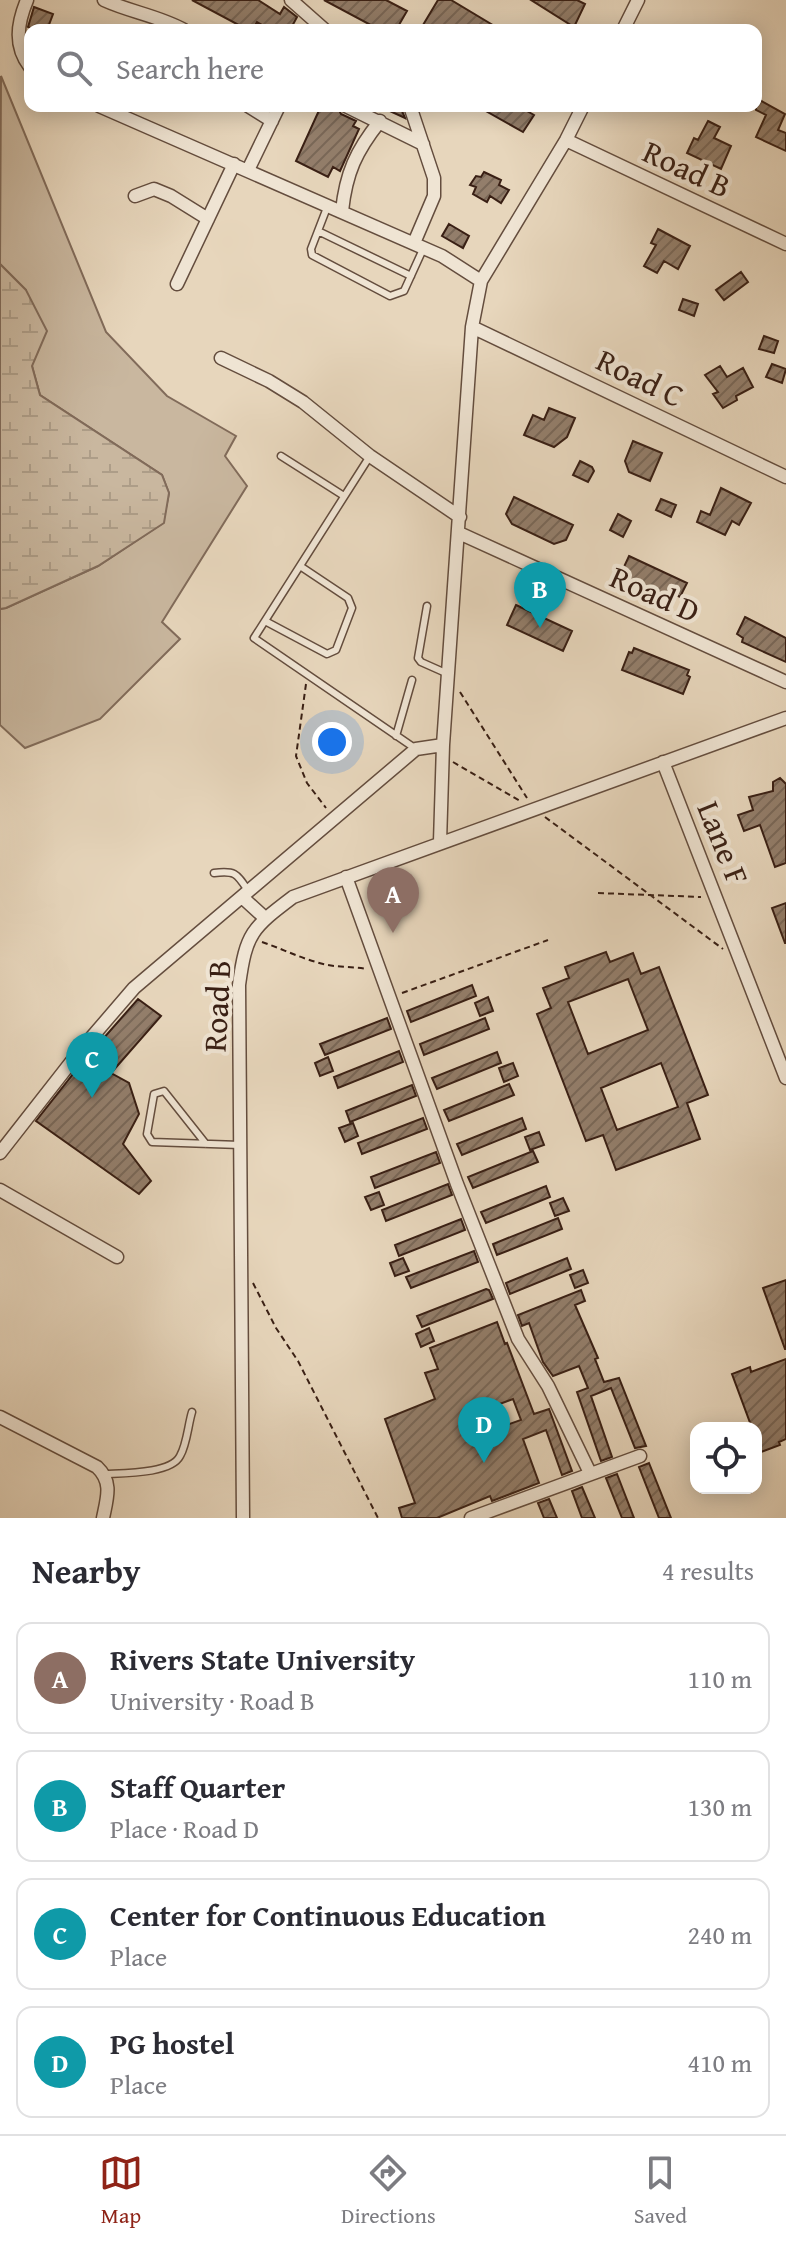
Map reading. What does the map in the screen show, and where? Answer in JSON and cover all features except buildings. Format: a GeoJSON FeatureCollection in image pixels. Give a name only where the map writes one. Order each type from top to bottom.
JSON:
{"type":"FeatureCollection","features":[{"type":"Feature","properties":{"kind":"street"},"geometry":{"type":"LineString","coordinates":[[24,58],[17,32],[27,0]]}},
{"type":"Feature","properties":{"kind":"street"},"geometry":{"type":"LineString","coordinates":[[104,0],[170,24]]}},
{"type":"Feature","properties":{"kind":"street"},"geometry":{"type":"LineString","coordinates":[[292,0],[318,24]]}},
{"type":"Feature","properties":{"kind":"street"},"geometry":{"type":"LineString","coordinates":[[620,0],[636,4],[626,24]]}},
{"type":"Feature","properties":{"kind":"street"},"geometry":{"type":"LineString","coordinates":[[113,112],[419,245],[481,281]]}},
{"type":"Feature","properties":{"kind":"street"},"geometry":{"type":"LineString","coordinates":[[258,112],[272,121]]}},
{"type":"Feature","properties":{"kind":"street"},"geometry":{"type":"LineString","coordinates":[[248,170],[276,112]]}},
{"type":"Feature","properties":{"kind":"street"},"geometry":{"type":"LineString","coordinates":[[360,112],[423,144]]}},
{"type":"Feature","properties":{"kind":"street"},"geometry":{"type":"LineString","coordinates":[[412,112],[434,178],[434,196],[419,245]]}},
{"type":"Feature","properties":{"kind":"street"},"geometry":{"type":"LineString","coordinates":[[440,842],[443,750],[472,327],[481,281],[580,112]]}},
{"type":"Feature","properties":{"kind":"street"},"geometry":{"type":"LineString","coordinates":[[342,211],[344,187],[361,146],[380,121]]}},
{"type":"Feature","properties":{"kind":"street","name":"Road B"},"geometry":{"type":"LineString","coordinates":[[566,140],[786,244]]}},
{"type":"Feature","properties":{"kind":"street"},"geometry":{"type":"LineString","coordinates":[[177,284],[234,164]]}},
{"type":"Feature","properties":{"kind":"street"},"geometry":{"type":"LineString","coordinates":[[135,196],[154,189],[208,219]]}},
{"type":"Feature","properties":{"kind":"street","name":"Road C"},"geometry":{"type":"LineString","coordinates":[[472,327],[786,477]]}},
{"type":"Feature","properties":{"kind":"street"},"geometry":{"type":"LineString","coordinates":[[221,358],[269,381],[303,402],[370,456],[460,517]]}},
{"type":"Feature","properties":{"kind":"street","name":"Road D"},"geometry":{"type":"LineString","coordinates":[[459,533],[786,682]]}},
{"type":"Feature","properties":{"kind":"street","name":"Road B"},"geometry":{"type":"LineString","coordinates":[[243,1518],[239,985],[243,954],[250,937],[265,918],[293,897],[786,718]]}},
{"type":"Feature","properties":{"kind":"street"},"geometry":{"type":"LineString","coordinates":[[0,1153],[134,988],[416,749],[443,750]]}},
{"type":"Feature","properties":{"kind":"street","name":"Lane F"},"geometry":{"type":"LineString","coordinates":[[663,762],[786,1078]]}},
{"type":"Feature","properties":{"kind":"street"},"geometry":{"type":"LineString","coordinates":[[346,877],[457,1184],[518,1339],[548,1386],[590,1473]]}},
{"type":"Feature","properties":{"kind":"street"},"geometry":{"type":"LineString","coordinates":[[246,894],[265,918]]}},
{"type":"Feature","properties":{"kind":"street"},"geometry":{"type":"LineString","coordinates":[[0,1190],[117,1257]]}},
{"type":"Feature","properties":{"kind":"street"},"geometry":{"type":"LineString","coordinates":[[0,1417],[105,1474],[109,1487],[103,1518]]}},
{"type":"Feature","properties":{"kind":"street"},"geometry":{"type":"LineString","coordinates":[[471,1518],[640,1456]]}},
{"type":"Feature","properties":{"kind":"lane"},"geometry":{"type":"LineString","coordinates":[[328,205],[311,249],[312,255],[390,296],[404,291],[419,245]]}},
{"type":"Feature","properties":{"kind":"lane"},"geometry":{"type":"LineString","coordinates":[[318,231],[411,276]]}},
{"type":"Feature","properties":{"kind":"lane"},"geometry":{"type":"LineString","coordinates":[[281,456],[344,496]]}},
{"type":"Feature","properties":{"kind":"lane"},"geometry":{"type":"LineString","coordinates":[[370,456],[254,638],[416,749]]}},
{"type":"Feature","properties":{"kind":"lane"},"geometry":{"type":"LineString","coordinates":[[265,621],[327,654],[336,650],[352,608],[348,598],[300,566]]}},
{"type":"Feature","properties":{"kind":"lane"},"geometry":{"type":"LineString","coordinates":[[427,606],[418,658],[448,674]]}},
{"type":"Feature","properties":{"kind":"lane"},"geometry":{"type":"LineString","coordinates":[[396,736],[412,680]]}},
{"type":"Feature","properties":{"kind":"lane"},"geometry":{"type":"LineString","coordinates":[[214,873],[230,871],[237,874],[246,894]]}},
{"type":"Feature","properties":{"kind":"lane"},"geometry":{"type":"LineString","coordinates":[[206,1144],[164,1091],[154,1094],[147,1134],[152,1142],[206,1144],[240,1145]]}},
{"type":"Feature","properties":{"kind":"lane"},"geometry":{"type":"LineString","coordinates":[[105,1474],[163,1468],[176,1462],[181,1455],[192,1412]]}},
{"type":"Feature","properties":{"kind":"path"},"geometry":{"type":"LineString","coordinates":[[307,674],[296,756],[307,783],[334,819]]}},
{"type":"Feature","properties":{"kind":"path"},"geometry":{"type":"LineString","coordinates":[[448,674],[535,810]]}},
{"type":"Feature","properties":{"kind":"path"},"geometry":{"type":"LineString","coordinates":[[443,750],[535,810],[743,964]]}},
{"type":"Feature","properties":{"kind":"path"},"geometry":{"type":"LineString","coordinates":[[598,893],[717,897]]}},
{"type":"Feature","properties":{"kind":"path"},"geometry":{"type":"LineString","coordinates":[[250,937],[315,962],[380,973]]}},
{"type":"Feature","properties":{"kind":"path"},"geometry":{"type":"LineString","coordinates":[[389,997],[548,940]]}},
{"type":"Feature","properties":{"kind":"path"},"geometry":{"type":"LineString","coordinates":[[241,1264],[298,1361],[378,1518]]}},
{"type":"Feature","properties":{"kind":"green space"},"geometry":{"type":"Polygon","coordinates":[[[1,76],[106,332],[167,396],[236,436],[225,456],[247,486],[162,622],[180,639],[100,719],[25,748],[0,725],[0,609],[98,566],[163,523],[169,493],[162,475],[40,395],[32,366],[26,290],[0,264],[1,76]]]}},
{"type":"Feature","properties":{"kind":"green space"},"geometry":{"type":"Polygon","coordinates":[[[0,264],[26,290],[47,331],[32,366],[40,395],[162,475],[169,493],[164,523],[98,566],[0,609],[0,264]]]}},
{"type":"Feature","properties":{"kind":"place","name":"Staff Quarter"},"geometry":{"type":"Point","coordinates":[540,628]}},
{"type":"Feature","properties":{"kind":"place","name":"Rivers State University"},"geometry":{"type":"Point","coordinates":[393,933]}},
{"type":"Feature","properties":{"kind":"place","name":"Center for Continuous Education"},"geometry":{"type":"Point","coordinates":[92,1098]}},
{"type":"Feature","properties":{"kind":"place","name":"PG hostel"},"geometry":{"type":"Point","coordinates":[484,1463]}}]}
